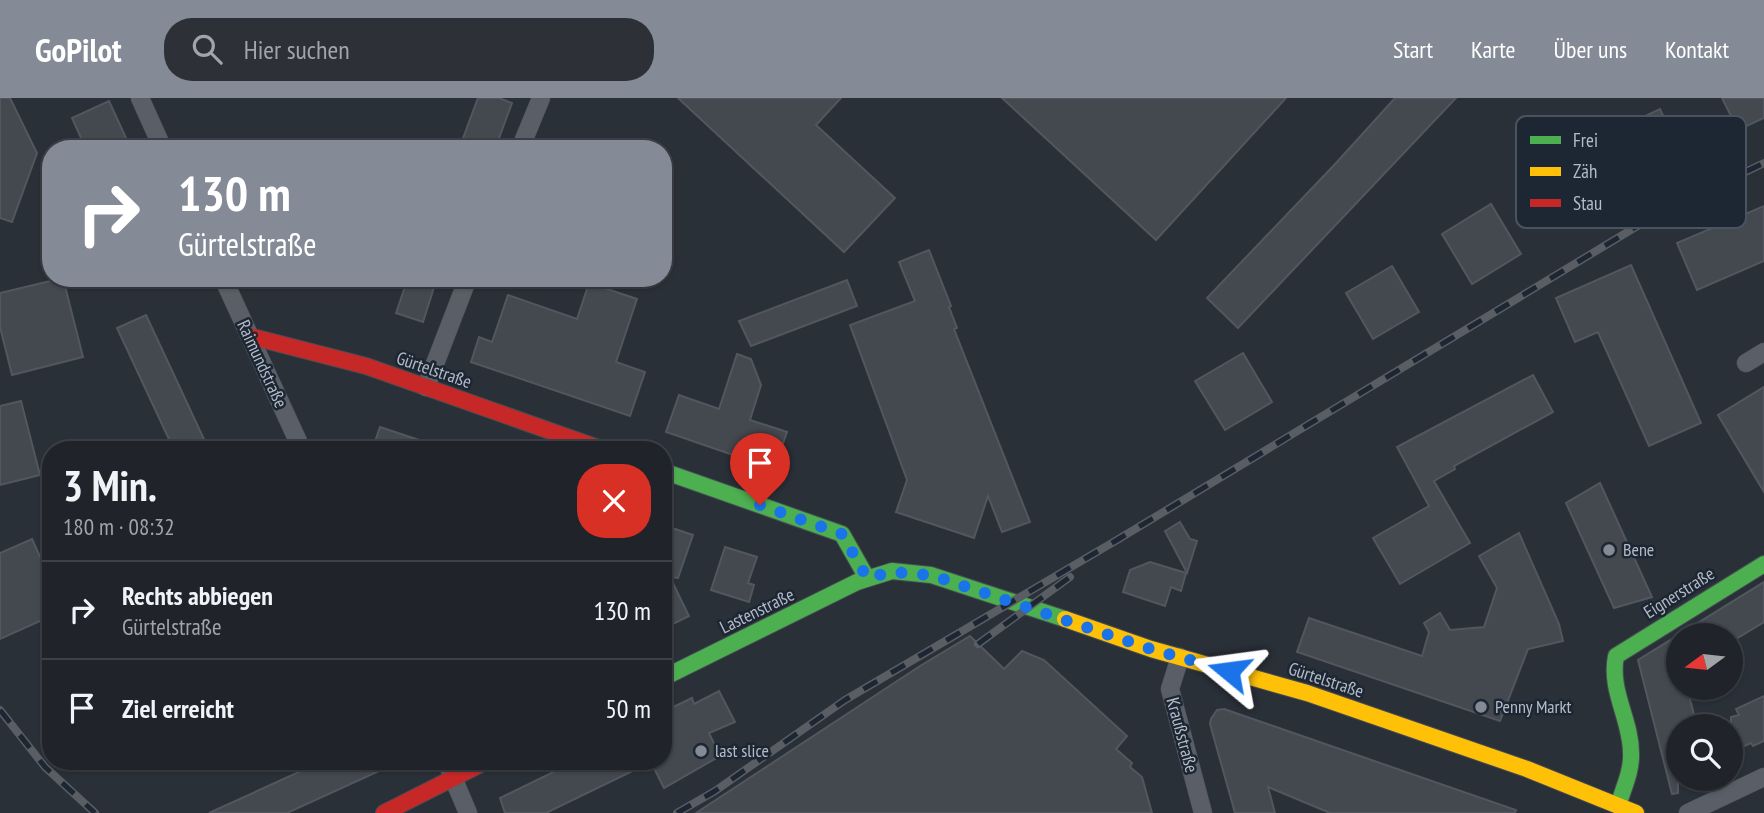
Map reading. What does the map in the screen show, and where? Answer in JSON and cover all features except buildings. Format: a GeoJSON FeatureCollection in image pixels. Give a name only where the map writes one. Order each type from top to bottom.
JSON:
{"type":"FeatureCollection","features":[{"type":"Feature","properties":{"kind":"main road","name":"Gürtelstraße"},"geometry":{"type":"LineString","coordinates":[[249,336],[323,354],[579,441]]}},
{"type":"Feature","properties":{"kind":"main road"},"geometry":{"type":"LineString","coordinates":[[672,474],[842,534],[867,578]]}},
{"type":"Feature","properties":{"kind":"main road","name":"Eignerstraße"},"geometry":{"type":"LineString","coordinates":[[1618,806],[1632,748],[1613,673],[1616,656],[1764,564]]}},
{"type":"Feature","properties":{"kind":"main road","name":"Gürtelstraße"},"geometry":{"type":"LineString","coordinates":[[867,578],[892,572],[931,575],[1180,657],[1307,692],[1527,769],[1636,813]]}},
{"type":"Feature","properties":{"kind":"main road","name":"Lastenstraße"},"geometry":{"type":"LineString","coordinates":[[672,674],[867,578]]}},
{"type":"Feature","properties":{"kind":"main road"},"geometry":{"type":"LineString","coordinates":[[384,813],[470,770]]}},
{"type":"Feature","properties":{"kind":"street"},"geometry":{"type":"LineString","coordinates":[[140,98],[159,140]]}},
{"type":"Feature","properties":{"kind":"street"},"geometry":{"type":"LineString","coordinates":[[524,140],[541,98]]}},
{"type":"Feature","properties":{"kind":"street","name":"Raimundstraße"},"geometry":{"type":"LineString","coordinates":[[227,287],[298,441]]}},
{"type":"Feature","properties":{"kind":"street"},"geometry":{"type":"LineString","coordinates":[[426,387],[465,287]]}},
{"type":"Feature","properties":{"kind":"street"},"geometry":{"type":"LineString","coordinates":[[1746,363],[1764,352]]}},
{"type":"Feature","properties":{"kind":"street","name":"Kraußstraße"},"geometry":{"type":"LineString","coordinates":[[1180,657],[1170,689],[1203,813]]}},
{"type":"Feature","properties":{"kind":"street"},"geometry":{"type":"LineString","coordinates":[[450,770],[468,813]]}},
{"type":"Feature","properties":{"kind":"street"},"geometry":{"type":"LineString","coordinates":[[1688,813],[1764,777]]}},
{"type":"Feature","properties":{"kind":"railway"},"geometry":{"type":"LineString","coordinates":[[1746,172],[1764,163]]}},
{"type":"Feature","properties":{"kind":"railway"},"geometry":{"type":"LineString","coordinates":[[677,813],[715,791],[845,700],[1117,540],[1634,228]]}},
{"type":"Feature","properties":{"kind":"railway"},"geometry":{"type":"LineString","coordinates":[[978,644],[1070,577]]}},
{"type":"Feature","properties":{"kind":"railway"},"geometry":{"type":"LineString","coordinates":[[0,710],[42,763]]}},
{"type":"Feature","properties":{"kind":"railway"},"geometry":{"type":"LineString","coordinates":[[48,770],[95,813]]}},
{"type":"Feature","properties":{"kind":"traffic: fast"},"geometry":{"type":"LineString","coordinates":[[672,474],[842,534],[867,578]]}},
{"type":"Feature","properties":{"kind":"traffic: fast"},"geometry":{"type":"LineString","coordinates":[[1618,806],[1629,773],[1631,753],[1628,728],[1615,681],[1616,656],[1764,564]]}},
{"type":"Feature","properties":{"kind":"traffic: fast"},"geometry":{"type":"LineString","coordinates":[[672,674],[857,582],[892,571],[931,575],[1065,619]]}},
{"type":"Feature","properties":{"kind":"traffic: slow"},"geometry":{"type":"LineString","coordinates":[[1065,619],[1151,649],[1307,693],[1527,769],[1636,813]]}},
{"type":"Feature","properties":{"kind":"traffic: jam"},"geometry":{"type":"LineString","coordinates":[[249,336],[366,366],[578,441]]}},
{"type":"Feature","properties":{"kind":"traffic: jam"},"geometry":{"type":"LineString","coordinates":[[384,813],[469,770]]}},
{"type":"Feature","properties":{"kind":"place","name":"Bene"},"geometry":{"type":"Point","coordinates":[1609,550]}},
{"type":"Feature","properties":{"kind":"place","name":"Penny Markt"},"geometry":{"type":"Point","coordinates":[1481,707]}},
{"type":"Feature","properties":{"kind":"place","name":"last slice"},"geometry":{"type":"Point","coordinates":[701,751]}},
{"type":"Feature","properties":{"kind":"route"},"geometry":{"type":"LineString","coordinates":[[760,505],[842,534],[867,578],[892,572],[931,575],[1151,649],[1229,671]]}}]}
